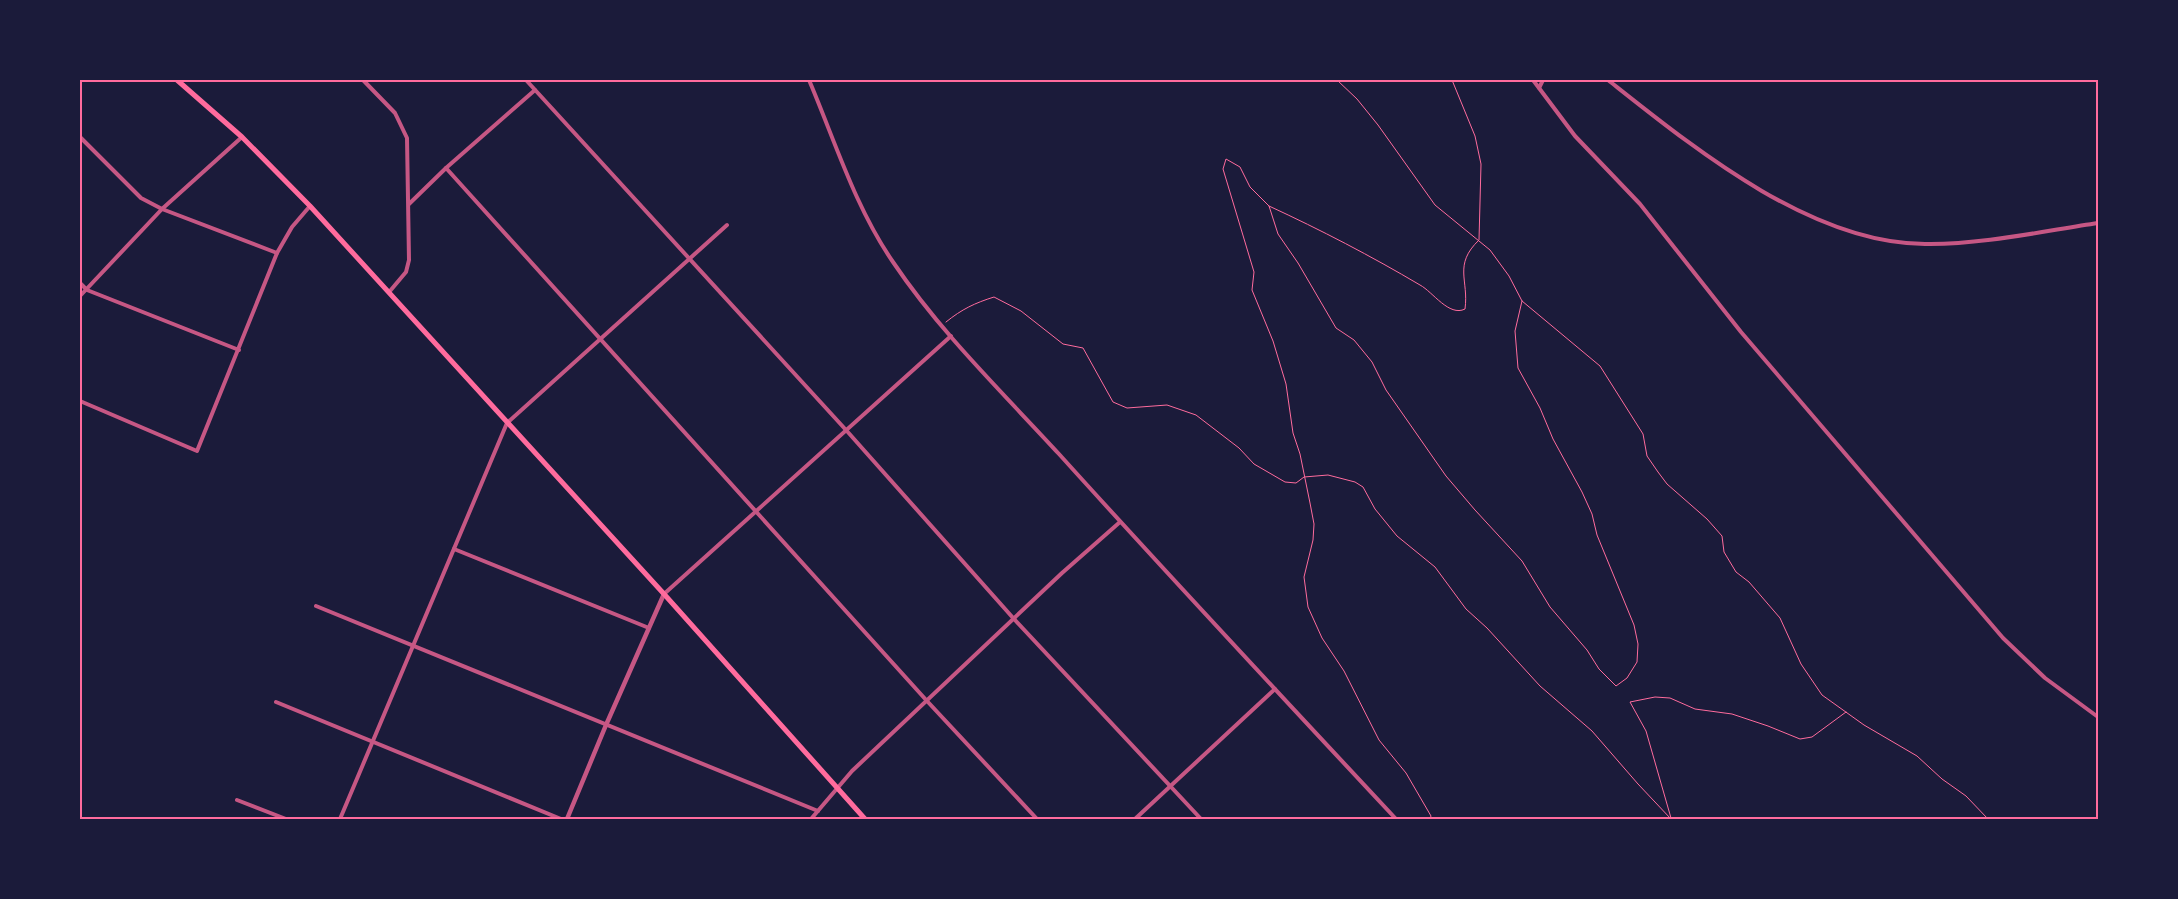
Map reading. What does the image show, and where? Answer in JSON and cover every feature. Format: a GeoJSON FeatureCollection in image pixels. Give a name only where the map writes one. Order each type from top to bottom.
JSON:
{"type":"FeatureCollection","features":[{"type":"Feature","properties":{"kind":"main road"},"geometry":{"type":"LineString","coordinates":[[177,80],[242,137],[390,291],[507,424],[664,594],[837,789],[866,819]]}},
{"type":"Feature","properties":{"kind":"street"},"geometry":{"type":"LineString","coordinates":[[363,80],[395,113],[407,138],[410,204],[409,260],[406,272],[390,291]]}},
{"type":"Feature","properties":{"kind":"street"},"geometry":{"type":"LineString","coordinates":[[526,80],[846,430],[1014,619],[1201,819]]}},
{"type":"Feature","properties":{"kind":"street"},"geometry":{"type":"LineString","coordinates":[[810,80],[864,213],[874,233],[908,284],[951,336],[1120,522],[1396,819]]}},
{"type":"Feature","properties":{"kind":"street"},"geometry":{"type":"LineString","coordinates":[[1533,80],[1570,131],[1640,204],[1741,332],[2003,638],[2045,678],[2098,716]]}},
{"type":"Feature","properties":{"kind":"street"},"geometry":{"type":"LineString","coordinates":[[1539,88],[1543,80]]}},
{"type":"Feature","properties":{"kind":"street"},"geometry":{"type":"LineString","coordinates":[[1608,80],[1691,144],[1728,169],[1807,214],[1838,228],[1858,234],[1904,243],[1946,244],[2098,223]]}},
{"type":"Feature","properties":{"kind":"street"},"geometry":{"type":"LineString","coordinates":[[410,204],[446,168],[535,90]]}},
{"type":"Feature","properties":{"kind":"street"},"geometry":{"type":"LineString","coordinates":[[80,137],[141,198],[162,209],[277,253]]}},
{"type":"Feature","properties":{"kind":"street"},"geometry":{"type":"LineString","coordinates":[[80,296],[162,209],[242,137]]}},
{"type":"Feature","properties":{"kind":"street"},"geometry":{"type":"LineString","coordinates":[[446,168],[927,701],[1037,819]]}},
{"type":"Feature","properties":{"kind":"street"},"geometry":{"type":"LineString","coordinates":[[80,401],[197,451],[277,253],[292,227],[310,206]]}},
{"type":"Feature","properties":{"kind":"street"},"geometry":{"type":"LineString","coordinates":[[340,819],[507,424],[727,225]]}},
{"type":"Feature","properties":{"kind":"street"},"geometry":{"type":"LineString","coordinates":[[80,283],[87,290],[239,350]]}},
{"type":"Feature","properties":{"kind":"street"},"geometry":{"type":"LineString","coordinates":[[567,819],[606,724],[664,594],[951,336]]}},
{"type":"Feature","properties":{"kind":"street"},"geometry":{"type":"LineString","coordinates":[[811,819],[852,771],[1120,522]]}},
{"type":"Feature","properties":{"kind":"street"},"geometry":{"type":"LineString","coordinates":[[454,549],[649,628]]}},
{"type":"Feature","properties":{"kind":"street"},"geometry":{"type":"LineString","coordinates":[[316,606],[818,811]]}},
{"type":"Feature","properties":{"kind":"street"},"geometry":{"type":"LineString","coordinates":[[1135,819],[1275,689]]}},
{"type":"Feature","properties":{"kind":"street"},"geometry":{"type":"LineString","coordinates":[[276,702],[561,819]]}},
{"type":"Feature","properties":{"kind":"street"},"geometry":{"type":"LineString","coordinates":[[237,800],[286,819]]}},
{"type":"Feature","properties":{"kind":"path"},"geometry":{"type":"LineString","coordinates":[[1337,80],[1357,99],[1378,125],[1435,205],[1479,240],[1498,260],[1522,301],[1600,366],[1643,434],[1648,456],[1658,472],[1667,484],[1707,519],[1722,536],[1724,552],[1732,566],[1736,572],[1749,582],[1780,618],[1801,664],[1822,695],[1864,725],[1917,756],[1942,779],[1966,796],[1988,819]]}},
{"type":"Feature","properties":{"kind":"path"},"geometry":{"type":"LineString","coordinates":[[1430,819],[1431,816],[1406,774],[1379,740],[1344,670],[1322,638],[1308,607],[1304,577],[1312,547],[1314,524],[1300,454],[1293,433],[1286,384],[1273,341],[1252,290],[1254,272],[1223,169],[1226,159],[1240,167],[1250,187],[1269,206],[1364,252],[1422,286],[1442,303],[1460,311],[1465,309],[1467,296],[1463,281],[1468,250],[1479,240],[1481,164],[1475,136],[1452,80]]}},
{"type":"Feature","properties":{"kind":"path"},"geometry":{"type":"LineString","coordinates":[[1269,206],[1278,234],[1298,263],[1336,328],[1354,340],[1372,362],[1386,390],[1446,476],[1474,510],[1522,561],[1550,607],[1587,650],[1599,669],[1616,686],[1627,678],[1637,662],[1638,644],[1634,625],[1597,536],[1592,514],[1553,439],[1540,408],[1518,368],[1515,331],[1522,301]]}},
{"type":"Feature","properties":{"kind":"path"},"geometry":{"type":"LineString","coordinates":[[951,318],[959,310],[994,297],[1021,311],[1063,344],[1083,348],[1113,402],[1127,408],[1167,405],[1196,415],[1262,469],[1285,482],[1296,483],[1304,477],[1328,475],[1356,482],[1363,487],[1375,509],[1397,536],[1435,567],[1466,609],[1487,628],[1540,686],[1592,731],[1671,819]]}},
{"type":"Feature","properties":{"kind":"path"},"geometry":{"type":"LineString","coordinates":[[1671,819],[1646,731],[1630,702],[1655,697],[1670,698],[1696,709],[1732,714],[1800,739],[1812,737],[1846,712]]}}]}
